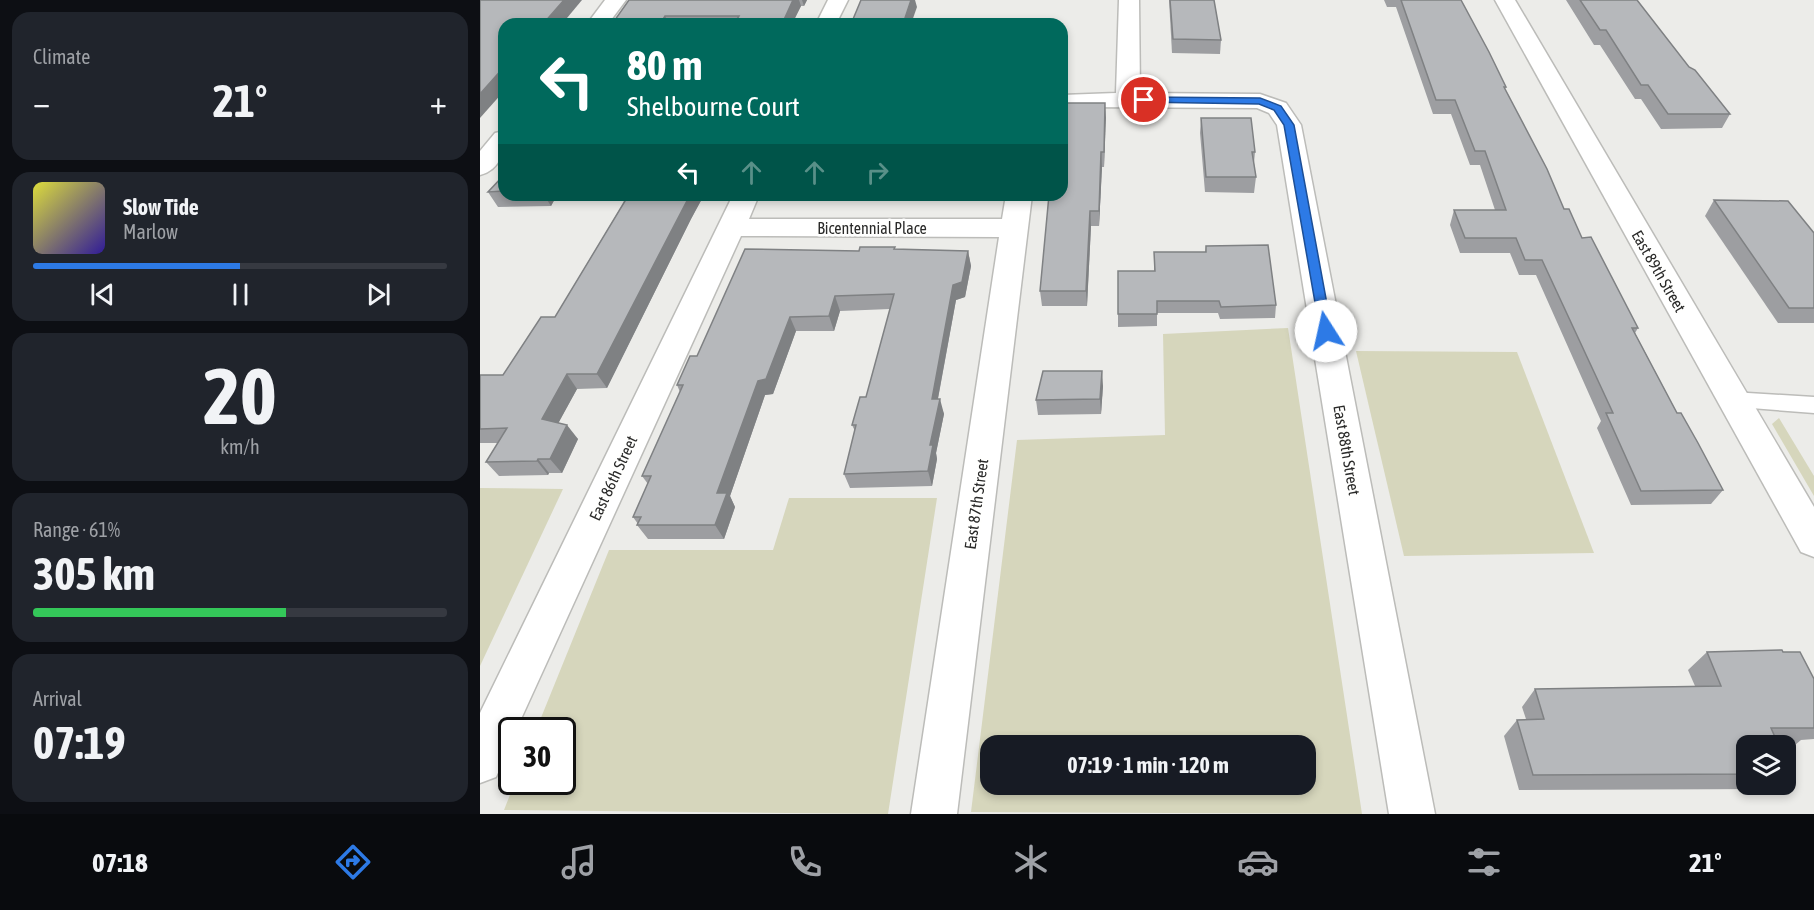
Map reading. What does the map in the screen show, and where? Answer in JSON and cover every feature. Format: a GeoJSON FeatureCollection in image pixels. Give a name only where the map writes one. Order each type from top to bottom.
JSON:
{"type":"FeatureCollection","features":[{"type":"Feature","properties":{"kind":"street"},"geometry":{"type":"LineString","coordinates":[[602,18],[616,0]]}},
{"type":"Feature","properties":{"kind":"street"},"geometry":{"type":"LineString","coordinates":[[829,18],[838,0]]}},
{"type":"Feature","properties":{"kind":"street"},"geometry":{"type":"LineString","coordinates":[[1068,102],[1128,100],[1129,0]]}},
{"type":"Feature","properties":{"kind":"street","name":"East 89th Street"},"geometry":{"type":"LineString","coordinates":[[1504,0],[1814,541]]}},
{"type":"Feature","properties":{"kind":"street","name":"East 88th Street"},"geometry":{"type":"LineString","coordinates":[[1128,100],[1260,101],[1278,108],[1289,125],[1412,814]]}},
{"type":"Feature","properties":{"kind":"street"},"geometry":{"type":"LineString","coordinates":[[480,167],[498,145]]}},
{"type":"Feature","properties":{"kind":"street","name":"East 86th Street"},"geometry":{"type":"LineString","coordinates":[[480,761],[743,201]]}},
{"type":"Feature","properties":{"kind":"street","name":"Bicentennial Place"},"geometry":{"type":"LineString","coordinates":[[731,227],[1016,212]]}},
{"type":"Feature","properties":{"kind":"street","name":"East 87th Street"},"geometry":{"type":"LineString","coordinates":[[934,814],[1016,212]]}},
{"type":"Feature","properties":{"kind":"lane"},"geometry":{"type":"LineString","coordinates":[[1732,400],[1812,403]]}},
{"type":"Feature","properties":{"kind":"green space"},"geometry":{"type":"Polygon","coordinates":[[[1288,328],[1362,814],[971,812],[980,739],[980,795],[1316,795],[1316,735],[981,735],[1017,440],[1165,435],[1163,334],[1288,328]]]}},
{"type":"Feature","properties":{"kind":"green space"},"geometry":{"type":"Polygon","coordinates":[[[1356,351],[1517,352],[1594,553],[1404,556],[1356,351]]]}},
{"type":"Feature","properties":{"kind":"green space"},"geometry":{"type":"Polygon","coordinates":[[[1779,418],[1814,476],[1814,496],[1772,424],[1779,418]]]}},
{"type":"Feature","properties":{"kind":"green space"},"geometry":{"type":"Polygon","coordinates":[[[480,488],[563,489],[480,666],[480,488]]]}},
{"type":"Feature","properties":{"kind":"green space"},"geometry":{"type":"Polygon","coordinates":[[[789,498],[937,498],[888,814],[504,810],[510,795],[576,795],[576,717],[541,717],[609,550],[773,550],[789,498]]]}},
{"type":"Feature","properties":{"kind":"building"},"geometry":{"type":"Polygon","coordinates":[[[480,0],[564,0],[548,18],[498,18],[498,74],[480,94],[480,0]]]}},
{"type":"Feature","properties":{"kind":"building"},"geometry":{"type":"Polygon","coordinates":[[[629,0],[793,0],[785,18],[665,16],[664,18],[616,18],[629,0]]]}},
{"type":"Feature","properties":{"kind":"building"},"geometry":{"type":"Polygon","coordinates":[[[861,0],[911,0],[905,18],[854,18],[861,0]]]}},
{"type":"Feature","properties":{"kind":"building"},"geometry":{"type":"Polygon","coordinates":[[[1170,0],[1214,0],[1221,40],[1173,39],[1170,0]]]}},
{"type":"Feature","properties":{"kind":"building"},"geometry":{"type":"Polygon","coordinates":[[[1401,0],[1461,0],[1547,169],[1564,209],[1569,209],[1582,238],[1591,237],[1638,328],[1632,328],[1677,413],[1681,413],[1723,490],[1641,491],[1606,413],[1613,413],[1542,260],[1525,260],[1516,238],[1465,238],[1454,210],[1506,210],[1485,151],[1475,151],[1455,100],[1436,100],[1401,0]]]}},
{"type":"Feature","properties":{"kind":"building"},"geometry":{"type":"Polygon","coordinates":[[[1580,0],[1637,0],[1689,67],[1695,70],[1730,114],[1668,114],[1648,85],[1641,85],[1606,30],[1600,30],[1580,0]]]}},
{"type":"Feature","properties":{"kind":"building"},"geometry":{"type":"Polygon","coordinates":[[[1068,103],[1105,103],[1099,211],[1090,211],[1086,291],[1040,291],[1048,201],[1068,201],[1068,103]]]}},
{"type":"Feature","properties":{"kind":"building"},"geometry":{"type":"Polygon","coordinates":[[[1201,118],[1251,118],[1255,152],[1252,152],[1256,177],[1206,177],[1201,118]]]}},
{"type":"Feature","properties":{"kind":"building"},"geometry":{"type":"Polygon","coordinates":[[[498,181],[498,191],[488,192],[498,181]]]}},
{"type":"Feature","properties":{"kind":"building"},"geometry":{"type":"Polygon","coordinates":[[[1714,200],[1788,201],[1814,233],[1814,308],[1789,308],[1714,200]]]}},
{"type":"Feature","properties":{"kind":"building"},"geometry":{"type":"Polygon","coordinates":[[[625,201],[687,201],[597,374],[567,374],[542,419],[567,425],[550,459],[486,462],[507,428],[480,429],[480,375],[503,375],[541,317],[555,317],[625,201]]]}},
{"type":"Feature","properties":{"kind":"building"},"geometry":{"type":"Polygon","coordinates":[[[1268,245],[1276,305],[1221,307],[1219,301],[1157,301],[1157,314],[1118,314],[1118,271],[1155,271],[1154,252],[1206,252],[1206,246],[1268,245]]]}},
{"type":"Feature","properties":{"kind":"building"},"geometry":{"type":"Polygon","coordinates":[[[860,247],[968,251],[962,282],[953,285],[932,399],[940,399],[930,445],[933,445],[928,471],[844,474],[856,425],[852,425],[860,397],[866,397],[894,294],[835,296],[829,316],[790,317],[766,379],[758,381],[717,493],[727,493],[715,525],[637,525],[641,517],[633,517],[651,476],[642,476],[683,385],[677,385],[690,356],[697,356],[745,249],[859,251],[860,247]]]}},
{"type":"Feature","properties":{"kind":"building"},"geometry":{"type":"Polygon","coordinates":[[[1043,371],[1102,371],[1100,399],[1036,400],[1043,371]]]}},
{"type":"Feature","properties":{"kind":"building"},"geometry":{"type":"Polygon","coordinates":[[[1782,650],[1783,652],[1800,652],[1814,679],[1814,728],[1771,728],[1774,735],[1736,735],[1736,774],[1533,775],[1517,720],[1544,719],[1535,689],[1721,686],[1707,652],[1782,650]]]}},
{"type":"Feature","properties":{"kind":"route"},"geometry":{"type":"LineString","coordinates":[[1144,100],[1260,101],[1278,108],[1289,125],[1326,331]]}}]}
